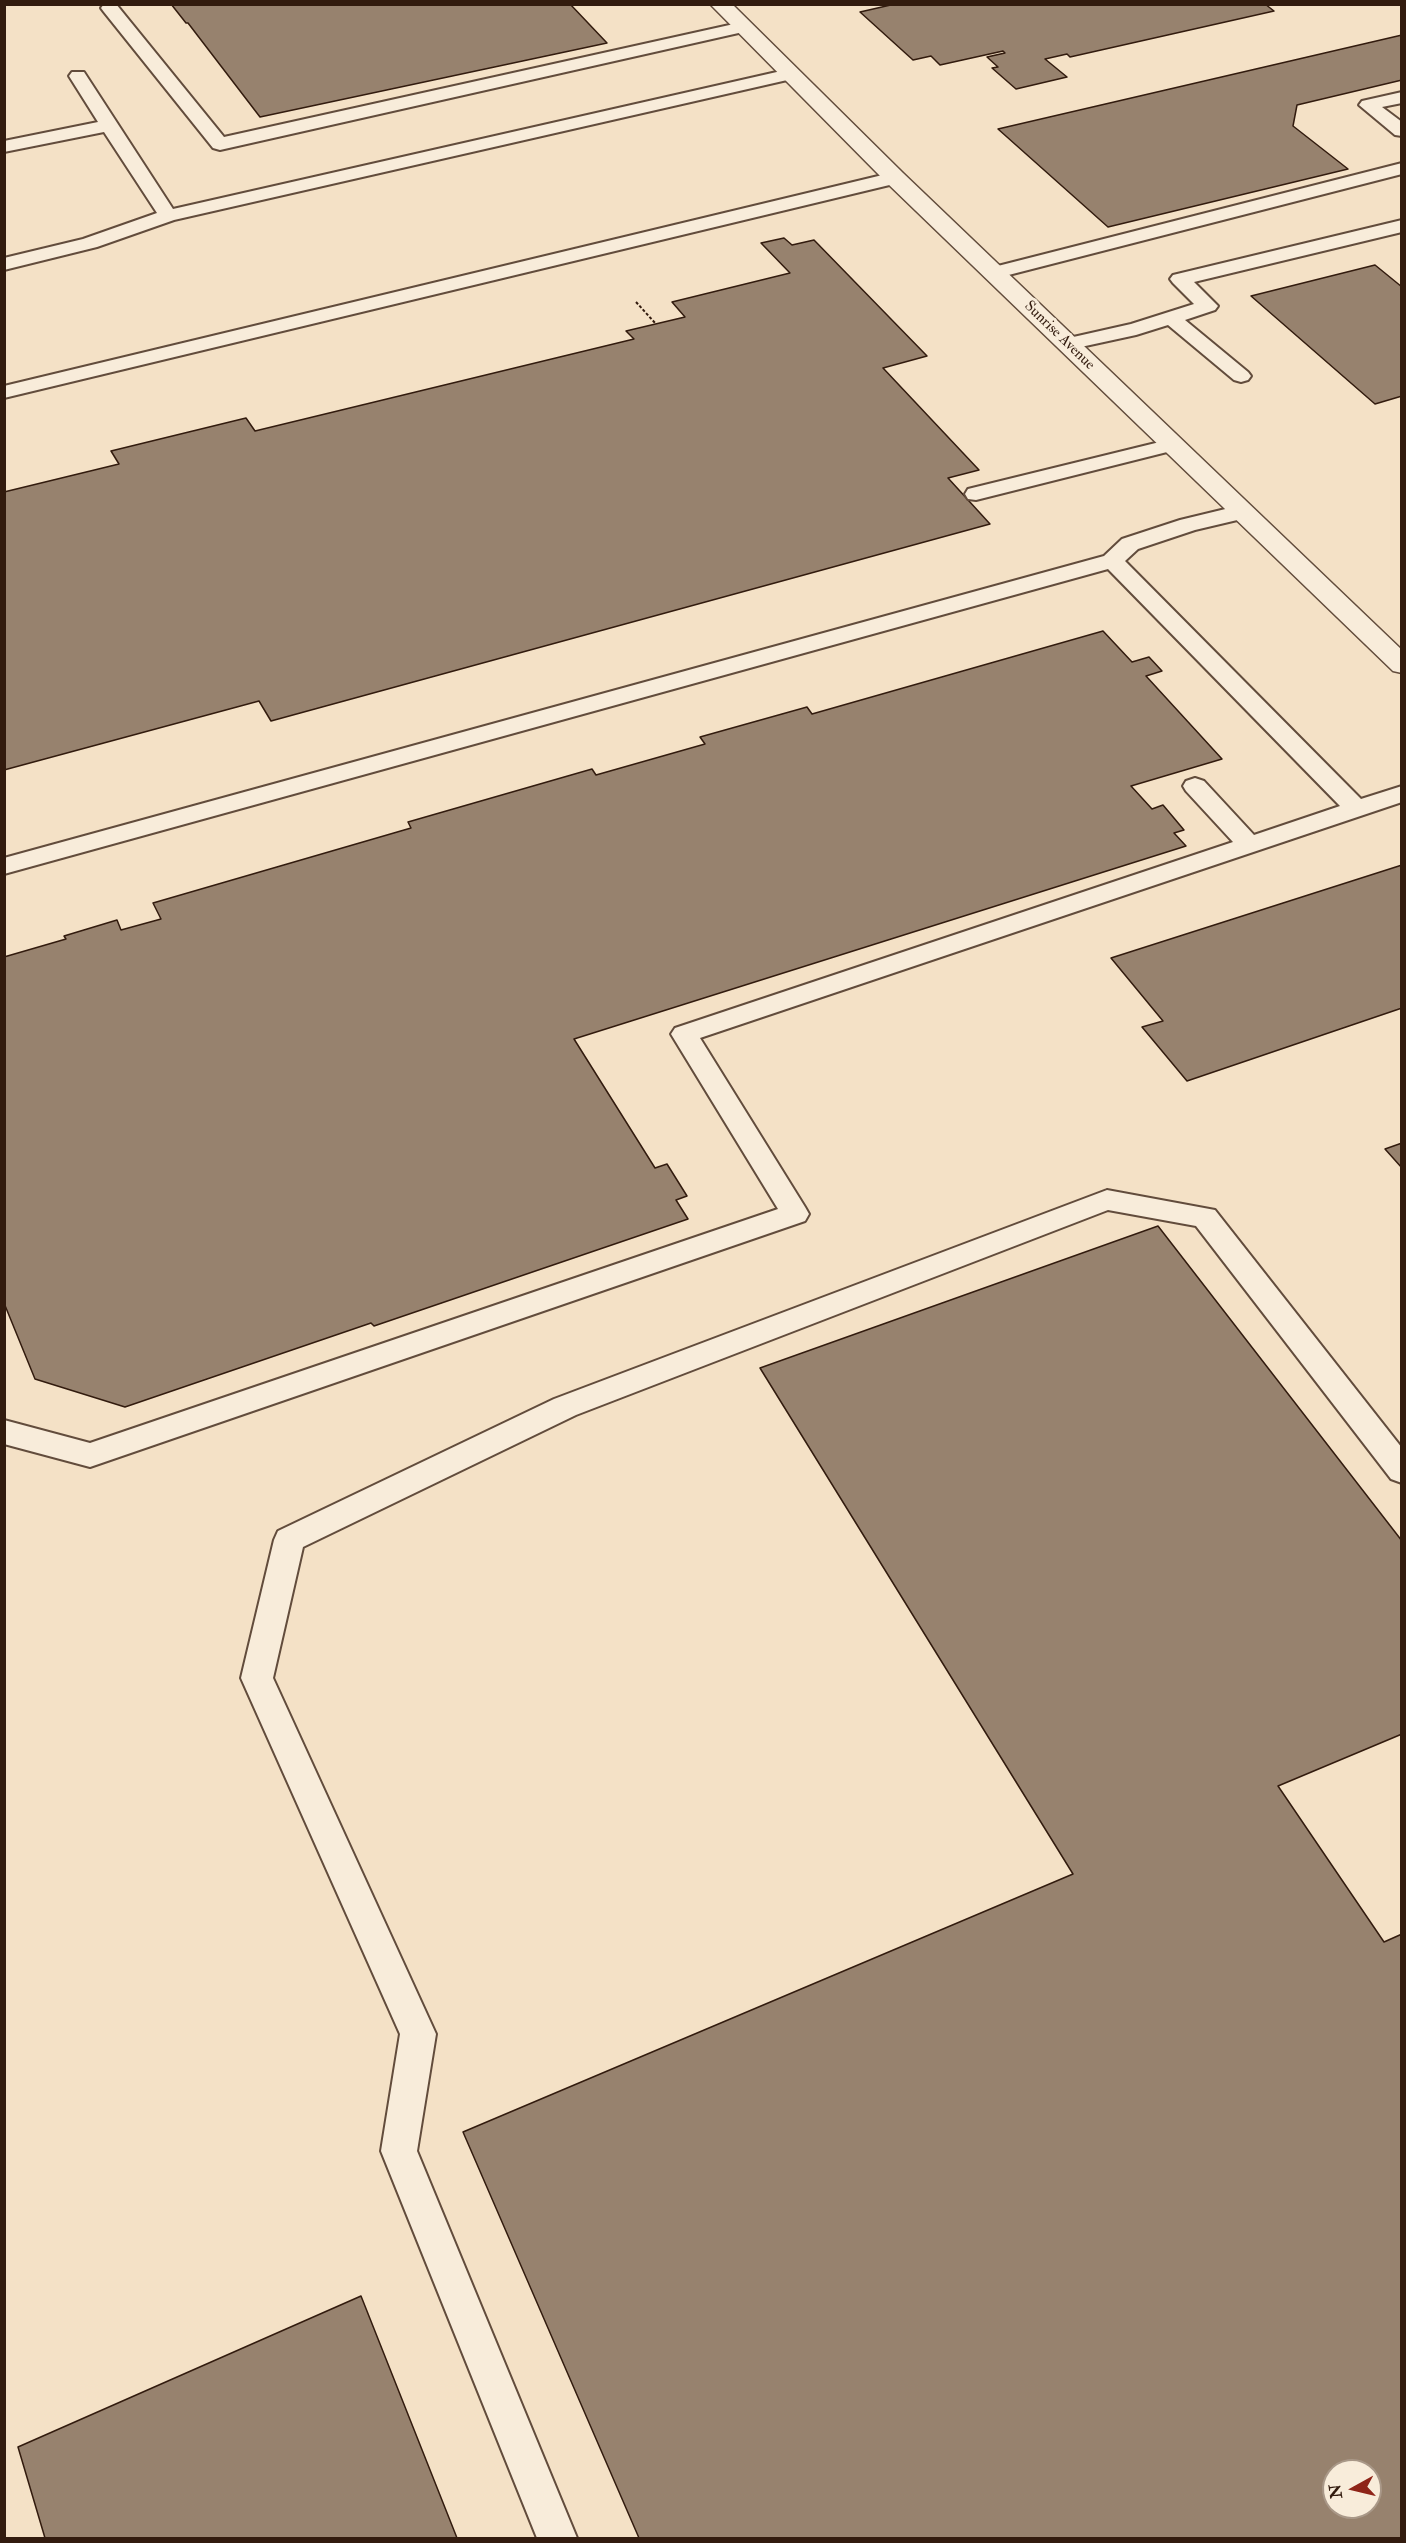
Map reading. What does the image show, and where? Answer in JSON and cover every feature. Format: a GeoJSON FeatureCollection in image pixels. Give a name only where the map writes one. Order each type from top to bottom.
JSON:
{"type":"FeatureCollection","features":[{"type":"Feature","properties":{"kind":"street","name":"Sunrise Avenue"},"geometry":{"type":"LineString","coordinates":[[722,5],[895,178],[1401,665]]}},
{"type":"Feature","properties":{"kind":"lane"},"geometry":{"type":"LineString","coordinates":[[110,8],[220,144],[743,27]]}},
{"type":"Feature","properties":{"kind":"lane"},"geometry":{"type":"LineString","coordinates":[[4,264],[90,243],[168,216],[790,74]]}},
{"type":"Feature","properties":{"kind":"lane"},"geometry":{"type":"LineString","coordinates":[[78,76],[168,216]]}},
{"type":"Feature","properties":{"kind":"lane"},"geometry":{"type":"LineString","coordinates":[[1401,98],[1368,105],[1401,131]]}},
{"type":"Feature","properties":{"kind":"lane"},"geometry":{"type":"LineString","coordinates":[[4,147],[109,124]]}},
{"type":"Feature","properties":{"kind":"lane"},"geometry":{"type":"LineString","coordinates":[[993,273],[1401,168]]}},
{"type":"Feature","properties":{"kind":"lane"},"geometry":{"type":"LineString","coordinates":[[4,393],[895,178]]}},
{"type":"Feature","properties":{"kind":"lane"},"geometry":{"type":"LineString","coordinates":[[1067,344],[1136,329],[1208,306],[1180,279],[1401,226]]}},
{"type":"Feature","properties":{"kind":"lane"},"geometry":{"type":"LineString","coordinates":[[1171,318],[1241,376]]}},
{"type":"Feature","properties":{"kind":"lane"},"geometry":{"type":"LineString","coordinates":[[976,494],[1172,445]]}},
{"type":"Feature","properties":{"kind":"lane"},"geometry":{"type":"LineString","coordinates":[[4,866],[1112,561],[1130,544],[1188,525],[1242,512]]}},
{"type":"Feature","properties":{"kind":"lane"},"geometry":{"type":"LineString","coordinates":[[1112,561],[1357,809]]}},
{"type":"Feature","properties":{"kind":"lane"},"geometry":{"type":"LineString","coordinates":[[1195,786],[1250,845]]}},
{"type":"Feature","properties":{"kind":"lane"},"geometry":{"type":"LineString","coordinates":[[4,1432],[90,1455],[795,1214],[684,1034],[1401,794]]}},
{"type":"Feature","properties":{"kind":"lane"},"geometry":{"type":"LineString","coordinates":[[556,2538],[399,2151],[418,2034],[257,1678],[289,1540],[565,1407],[1107,1200],[1205,1217],[1401,1471]]}},
{"type":"Feature","properties":{"kind":"path"},"geometry":{"type":"LineString","coordinates":[[636,302],[656,324]]}},
{"type":"Feature","properties":{"kind":"building"},"geometry":{"type":"Polygon","coordinates":[[[171,4],[570,4],[607,43],[260,117],[171,4]]]}},
{"type":"Feature","properties":{"kind":"building"},"geometry":{"type":"Polygon","coordinates":[[[895,4],[1265,4],[1274,11],[1070,57],[1067,54],[1045,59],[1067,77],[1016,89],[992,68],[998,67],[987,57],[1005,53],[1003,51],[940,65],[931,56],[913,60],[860,12],[895,4]]]}},
{"type":"Feature","properties":{"kind":"building"},"geometry":{"type":"Polygon","coordinates":[[[1402,35],[1402,80],[1297,105],[1293,126],[1348,169],[1108,227],[998,129],[1402,35]]]}},
{"type":"Feature","properties":{"kind":"building"},"geometry":{"type":"Polygon","coordinates":[[[784,238],[792,245],[814,240],[927,356],[883,368],[979,470],[948,478],[990,524],[271,721],[259,701],[4,770],[4,492],[119,464],[111,451],[246,418],[255,431],[634,339],[626,331],[685,317],[672,302],[790,273],[761,243],[784,238]]]}},
{"type":"Feature","properties":{"kind":"building"},"geometry":{"type":"Polygon","coordinates":[[[1375,265],[1402,287],[1402,396],[1375,404],[1251,296],[1375,265]]]}},
{"type":"Feature","properties":{"kind":"building"},"geometry":{"type":"Polygon","coordinates":[[[1103,631],[1132,662],[1149,657],[1162,671],[1146,676],[1222,759],[1131,786],[1152,809],[1163,805],[1184,830],[1174,833],[1186,846],[574,1039],[655,1168],[667,1164],[687,1196],[676,1200],[688,1219],[374,1326],[371,1323],[125,1407],[35,1379],[4,1303],[4,957],[66,939],[64,936],[117,920],[121,930],[161,919],[153,903],[411,828],[408,822],[592,769],[596,775],[705,744],[700,737],[807,707],[812,714],[1103,631]]]}},
{"type":"Feature","properties":{"kind":"building"},"geometry":{"type":"Polygon","coordinates":[[[1402,865],[1402,1008],[1187,1081],[1142,1027],[1163,1021],[1111,958],[1402,865]]]}},
{"type":"Feature","properties":{"kind":"building"},"geometry":{"type":"Polygon","coordinates":[[[1402,1143],[1402,1168],[1385,1149],[1402,1143]]]}},
{"type":"Feature","properties":{"kind":"building"},"geometry":{"type":"Polygon","coordinates":[[[1158,1226],[1402,1541],[1402,1734],[1278,1786],[1384,1942],[1402,1934],[1402,2538],[639,2538],[463,2132],[1073,1874],[760,1368],[1158,1226]]]}},
{"type":"Feature","properties":{"kind":"building"},"geometry":{"type":"Polygon","coordinates":[[[361,2296],[457,2538],[45,2538],[18,2447],[361,2296]]]}}]}
